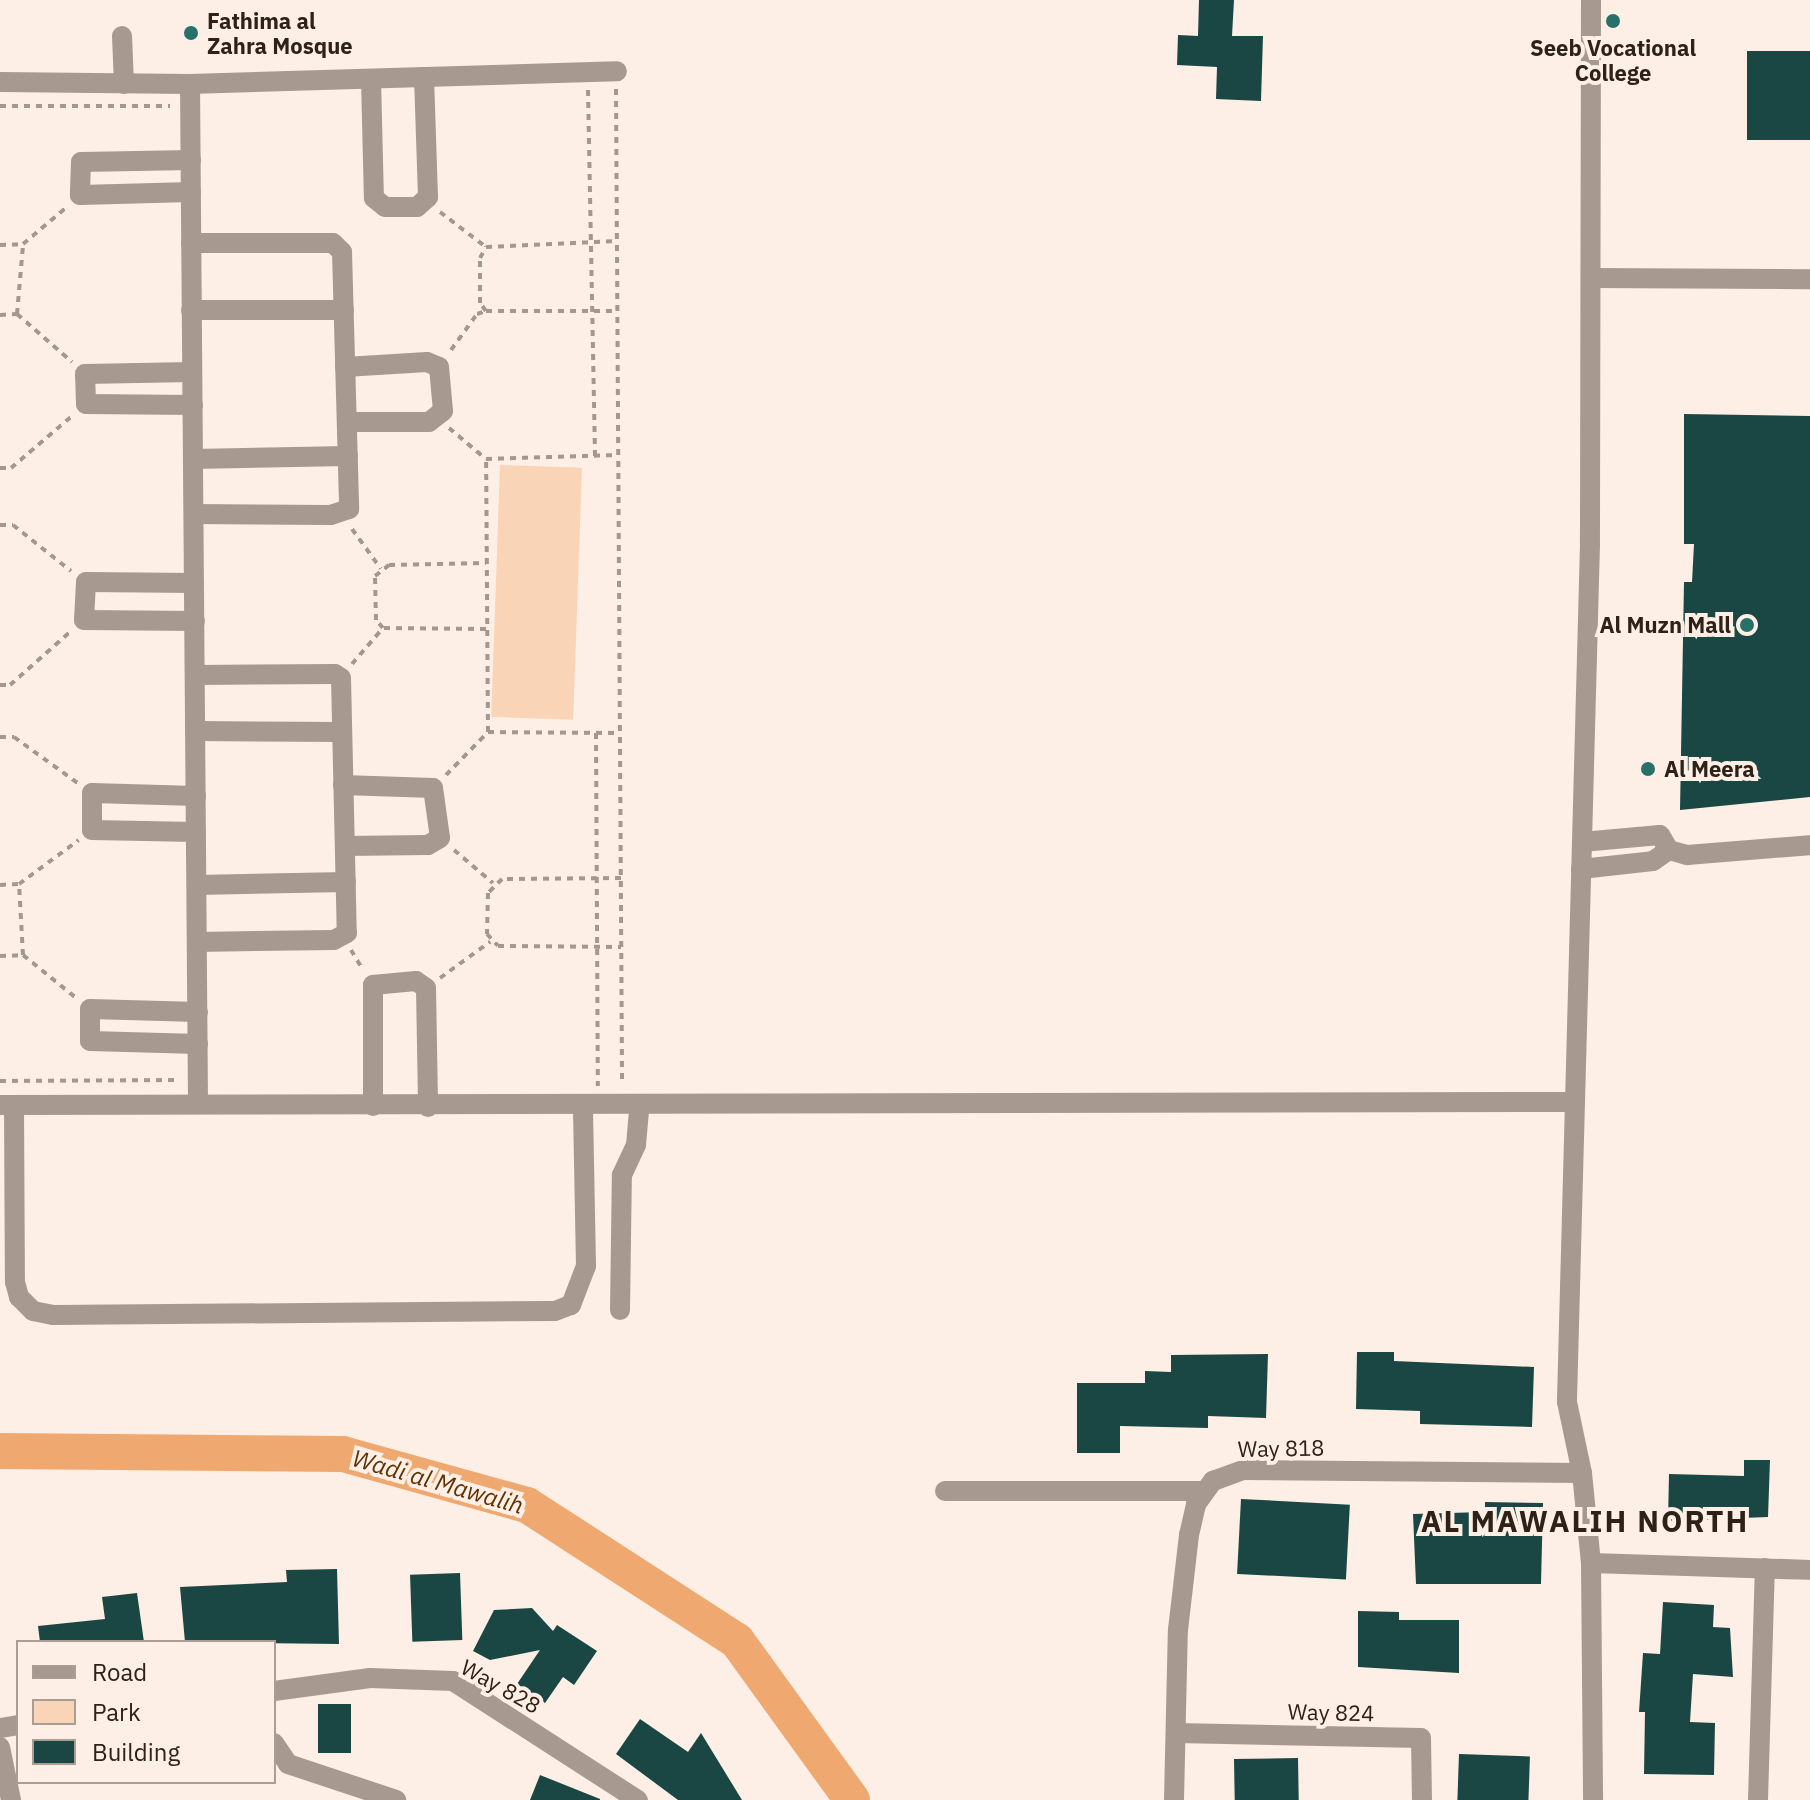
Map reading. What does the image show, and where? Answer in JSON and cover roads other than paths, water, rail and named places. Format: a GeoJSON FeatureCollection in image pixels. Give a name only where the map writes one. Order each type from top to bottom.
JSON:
{"type":"FeatureCollection","features":[{"type":"Feature","properties":{"kind":"street"},"geometry":{"type":"LineString","coordinates":[[1591,0],[1591,278],[1582,842],[1567,1402],[1582,1473],[1591,1563],[1593,1800]]}},
{"type":"Feature","properties":{"kind":"street"},"geometry":{"type":"LineString","coordinates":[[122,36],[124,84]]}},
{"type":"Feature","properties":{"kind":"street"},"geometry":{"type":"LineString","coordinates":[[0,82],[190,84],[617,71]]}},
{"type":"Feature","properties":{"kind":"street"},"geometry":{"type":"LineString","coordinates":[[371,79],[374,198],[385,207],[417,207],[426,201],[424,77]]}},
{"type":"Feature","properties":{"kind":"street"},"geometry":{"type":"LineString","coordinates":[[190,84],[198,1104]]}},
{"type":"Feature","properties":{"kind":"street"},"geometry":{"type":"LineString","coordinates":[[191,160],[81,162],[80,195],[191,192]]}},
{"type":"Feature","properties":{"kind":"street"},"geometry":{"type":"LineString","coordinates":[[191,243],[333,243],[342,252],[348,456],[345,512],[194,514]]}},
{"type":"Feature","properties":{"kind":"street"},"geometry":{"type":"LineString","coordinates":[[1591,278],[1810,279]]}},
{"type":"Feature","properties":{"kind":"street"},"geometry":{"type":"LineString","coordinates":[[191,310],[344,310]]}},
{"type":"Feature","properties":{"kind":"street"},"geometry":{"type":"LineString","coordinates":[[345,367],[427,362],[439,367],[443,411],[438,419],[347,422]]}},
{"type":"Feature","properties":{"kind":"street"},"geometry":{"type":"LineString","coordinates":[[192,372],[85,374],[86,404],[193,405]]}},
{"type":"Feature","properties":{"kind":"street"},"geometry":{"type":"LineString","coordinates":[[193,459],[348,456]]}},
{"type":"Feature","properties":{"kind":"street"},"geometry":{"type":"LineString","coordinates":[[194,583],[86,582],[84,620],[195,621]]}},
{"type":"Feature","properties":{"kind":"street"},"geometry":{"type":"LineString","coordinates":[[195,675],[335,674],[341,678],[347,933],[343,938],[197,942]]}},
{"type":"Feature","properties":{"kind":"street"},"geometry":{"type":"LineString","coordinates":[[195,731],[342,732]]}},
{"type":"Feature","properties":{"kind":"street"},"geometry":{"type":"LineString","coordinates":[[343,785],[433,788],[438,794],[440,838],[428,845],[345,846]]}},
{"type":"Feature","properties":{"kind":"street"},"geometry":{"type":"LineString","coordinates":[[196,796],[92,793],[92,830],[196,832]]}},
{"type":"Feature","properties":{"kind":"street"},"geometry":{"type":"LineString","coordinates":[[1582,842],[1664,842],[1687,855],[1810,845]]}},
{"type":"Feature","properties":{"kind":"street"},"geometry":{"type":"LineString","coordinates":[[1581,869],[1653,861],[1664,842]]}},
{"type":"Feature","properties":{"kind":"street"},"geometry":{"type":"LineString","coordinates":[[197,885],[346,882]]}},
{"type":"Feature","properties":{"kind":"street"},"geometry":{"type":"LineString","coordinates":[[373,1106],[373,985],[416,981],[426,988],[428,1107]]}},
{"type":"Feature","properties":{"kind":"street"},"geometry":{"type":"LineString","coordinates":[[198,1012],[90,1009],[90,1041],[198,1044]]}},
{"type":"Feature","properties":{"kind":"street"},"geometry":{"type":"LineString","coordinates":[[591,1108],[586,1266],[571,1305],[555,1311],[53,1315],[33,1311],[19,1297],[15,1282],[7,1105],[591,1108],[1575,1102]]}},
{"type":"Feature","properties":{"kind":"street"},"geometry":{"type":"LineString","coordinates":[[620,1310],[622,1175],[636,1145],[631,1107]]}},
{"type":"Feature","properties":{"kind":"street","name":"Way 818"},"geometry":{"type":"LineString","coordinates":[[1203,1491],[1213,1481],[1244,1470],[1582,1473]]}},
{"type":"Feature","properties":{"kind":"street"},"geometry":{"type":"LineString","coordinates":[[945,1491],[1203,1491],[1189,1535],[1178,1630],[1174,1800]]}},
{"type":"Feature","properties":{"kind":"street"},"geometry":{"type":"LineString","coordinates":[[1591,1563],[1810,1570]]}},
{"type":"Feature","properties":{"kind":"street"},"geometry":{"type":"LineString","coordinates":[[1758,1800],[1765,1568]]}},
{"type":"Feature","properties":{"kind":"street","name":"Way 828"},"geometry":{"type":"LineString","coordinates":[[276,1691],[370,1678],[453,1681],[627,1797]]}},
{"type":"Feature","properties":{"kind":"street","name":"Way 824"},"geometry":{"type":"LineString","coordinates":[[1177,1733],[1421,1738],[1422,1800]]}},
{"type":"Feature","properties":{"kind":"street"},"geometry":{"type":"LineString","coordinates":[[276,1746],[288,1764],[396,1800]]}},
{"type":"Feature","properties":{"kind":"street"},"geometry":{"type":"LineString","coordinates":[[0,1747],[11,1800]]}},
{"type":"Feature","properties":{"kind":"waterway","name":"Wadi al Mawalih"},"geometry":{"type":"LineString","coordinates":[[0,1451],[343,1454],[527,1505],[737,1641],[852,1800]]}},
{"type":"Feature","properties":{"kind":"place","name":"Seeb Vocational College"},"geometry":{"type":"Point","coordinates":[1613,21]}},
{"type":"Feature","properties":{"kind":"place","name":"Fathima al Zahra Mosque"},"geometry":{"type":"Point","coordinates":[191,33]}},
{"type":"Feature","properties":{"kind":"place","name":"Al Muzn Mall"},"geometry":{"type":"Point","coordinates":[1747,625]}},
{"type":"Feature","properties":{"kind":"place","name":"Al Meera"},"geometry":{"type":"Point","coordinates":[1648,769]}},
{"type":"Feature","properties":{"kind":"district","name":"AL MAWALIH NORTH"},"geometry":{"type":"Point","coordinates":[1585,1521]}}]}
